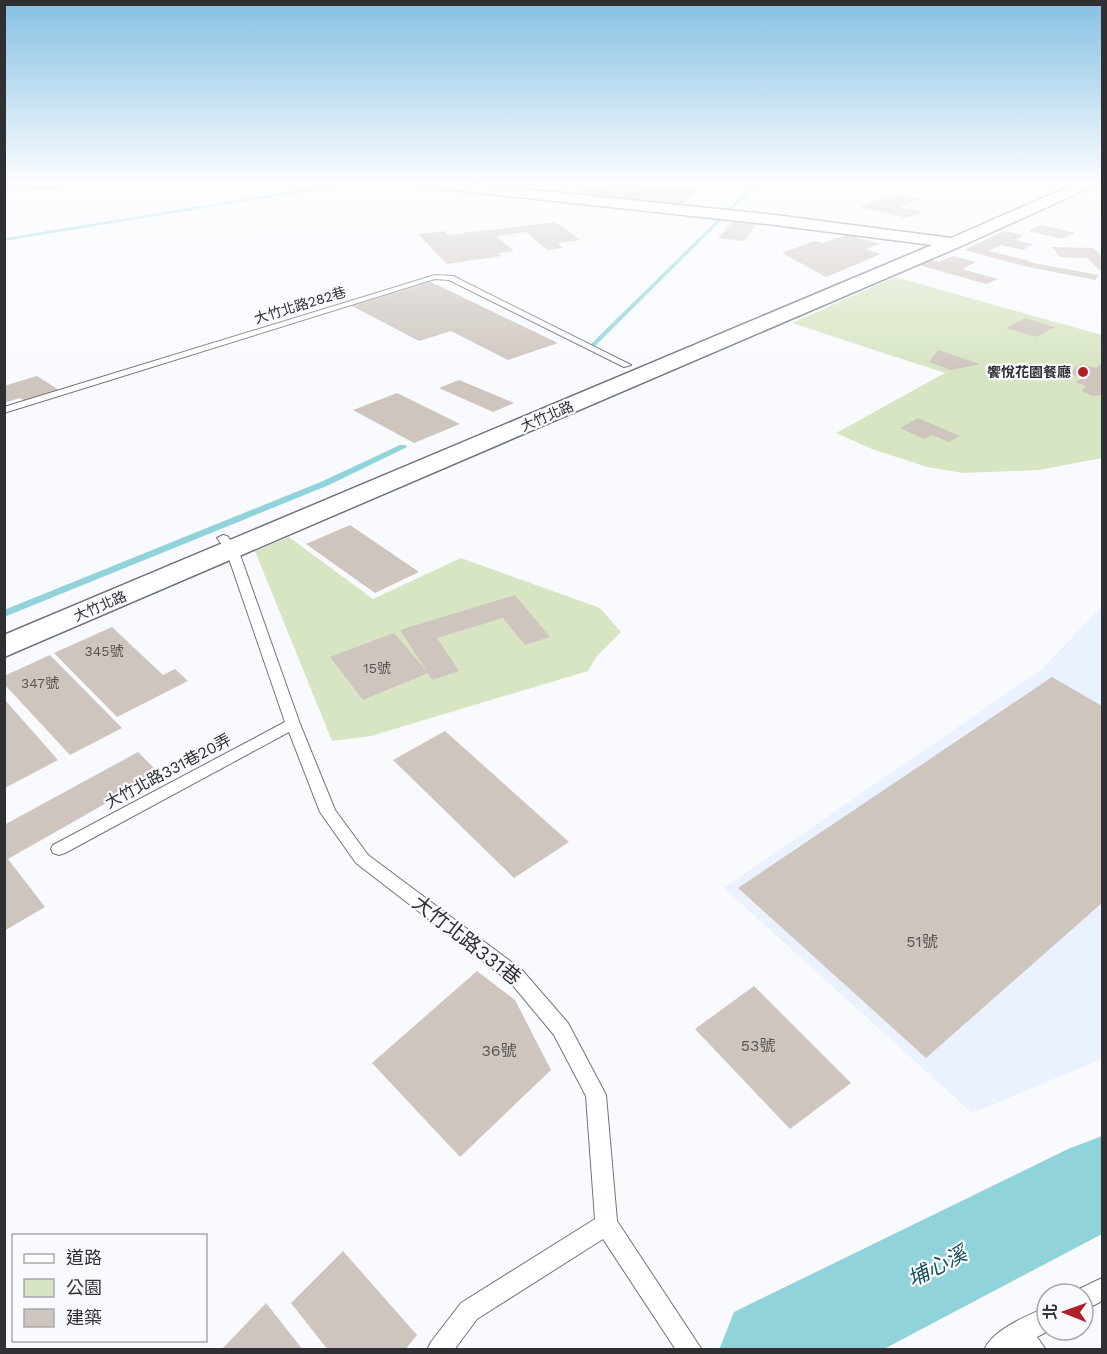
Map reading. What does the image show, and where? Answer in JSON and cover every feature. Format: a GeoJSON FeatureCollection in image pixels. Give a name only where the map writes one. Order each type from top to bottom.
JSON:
{"type":"FeatureCollection","features":[{"type":"Feature","properties":{"kind":"street","name":"大竹北路"},"geometry":{"type":"LineString","coordinates":[[4,647],[430,447],[911,246]]}},
{"type":"Feature","properties":{"kind":"street","name":"大竹北路"},"geometry":{"type":"LineString","coordinates":[[4,630],[228,543],[945,246]]}},
{"type":"Feature","properties":{"kind":"lane","name":"大竹北路282巷"},"geometry":{"type":"LineString","coordinates":[[4,410],[435,277],[450,278],[627,365]]}},
{"type":"Feature","properties":{"kind":"lane","name":"大竹北路331巷"},"geometry":{"type":"LineString","coordinates":[[228,543],[293,724],[328,812],[362,859],[516,975],[561,1029],[596,1095],[606,1224],[690,1350]]}},
{"type":"Feature","properties":{"kind":"lane","name":"大竹北路331巷20弄"},"geometry":{"type":"LineString","coordinates":[[59,849],[293,724]]}},
{"type":"Feature","properties":{"kind":"lane"},"geometry":{"type":"LineString","coordinates":[[439,1350],[469,1311],[606,1224]]}},
{"type":"Feature","properties":{"kind":"lane"},"geometry":{"type":"LineString","coordinates":[[996,1350],[1026,1342]]}},
{"type":"Feature","properties":{"kind":"shaded area"},"geometry":{"type":"Polygon","coordinates":[[[1102,606],[1102,1059],[972,1113],[724,888],[1042,669],[1102,606]]]}},
{"type":"Feature","properties":{"kind":"green space"},"geometry":{"type":"Polygon","coordinates":[[[895,277],[1102,335],[1102,458],[1039,470],[964,473],[927,467],[872,449],[836,433],[945,373],[792,323],[895,277]]]}},
{"type":"Feature","properties":{"kind":"green space"},"geometry":{"type":"Polygon","coordinates":[[[289,537],[373,599],[461,558],[600,608],[621,632],[597,656],[588,671],[371,736],[332,741],[255,551],[289,537]]]}},
{"type":"Feature","properties":{"kind":"building"},"geometry":{"type":"Polygon","coordinates":[[[430,246],[508,246],[514,251],[498,253],[501,256],[447,264],[430,246]]]}},
{"type":"Feature","properties":{"kind":"building"},"geometry":{"type":"Polygon","coordinates":[[[543,246],[563,248],[547,250],[543,246]]]}},
{"type":"Feature","properties":{"kind":"building"},"geometry":{"type":"Polygon","coordinates":[[[800,246],[873,246],[865,249],[881,254],[826,277],[782,253],[800,246]]]}},
{"type":"Feature","properties":{"kind":"building"},"geometry":{"type":"Polygon","coordinates":[[[972,246],[999,246],[989,251],[1030,261],[1028,262],[1099,275],[1095,280],[1024,266],[964,250],[972,246]]]}},
{"type":"Feature","properties":{"kind":"building"},"geometry":{"type":"Polygon","coordinates":[[[1006,246],[1029,246],[1023,250],[1006,246]]]}},
{"type":"Feature","properties":{"kind":"building"},"geometry":{"type":"Polygon","coordinates":[[[1052,247],[1093,248],[1102,257],[1102,272],[1087,258],[1060,257],[1052,247]]]}},
{"type":"Feature","properties":{"kind":"building"},"geometry":{"type":"Polygon","coordinates":[[[953,256],[976,262],[962,269],[998,279],[986,284],[912,263],[923,258],[939,262],[953,256]]]}},
{"type":"Feature","properties":{"kind":"building"},"geometry":{"type":"Polygon","coordinates":[[[431,282],[558,343],[508,360],[451,331],[419,341],[352,306],[431,282]]]}},
{"type":"Feature","properties":{"kind":"building"},"geometry":{"type":"Polygon","coordinates":[[[1025,318],[1055,327],[1036,337],[1006,328],[1025,318]]]}},
{"type":"Feature","properties":{"kind":"building"},"geometry":{"type":"Polygon","coordinates":[[[938,350],[980,364],[951,370],[929,362],[938,350]]]}},
{"type":"Feature","properties":{"kind":"building"},"geometry":{"type":"Polygon","coordinates":[[[1102,363],[1102,395],[1093,396],[1083,392],[1086,386],[1075,382],[1082,378],[1068,373],[1081,364],[1096,368],[1102,363]]]}},
{"type":"Feature","properties":{"kind":"building"},"geometry":{"type":"Polygon","coordinates":[[[37,376],[59,390],[25,401],[20,398],[4,403],[4,386],[37,376]]]}},
{"type":"Feature","properties":{"kind":"building"},"geometry":{"type":"Polygon","coordinates":[[[459,380],[514,403],[493,412],[439,388],[459,380]]]}},
{"type":"Feature","properties":{"kind":"building"},"geometry":{"type":"Polygon","coordinates":[[[397,393],[460,424],[414,443],[353,410],[397,393]]]}},
{"type":"Feature","properties":{"kind":"building"},"geometry":{"type":"Polygon","coordinates":[[[918,418],[960,436],[949,442],[932,435],[924,439],[900,428],[918,418]]]}},
{"type":"Feature","properties":{"kind":"building"},"geometry":{"type":"Polygon","coordinates":[[[350,525],[419,572],[375,593],[306,544],[350,525]]]}},
{"type":"Feature","properties":{"kind":"building"},"geometry":{"type":"Polygon","coordinates":[[[515,595],[550,637],[525,645],[503,618],[437,638],[459,671],[432,680],[400,630],[515,595]]]}},
{"type":"Feature","properties":{"kind":"building"},"geometry":{"type":"Polygon","coordinates":[[[112,627],[163,675],[175,669],[188,681],[117,717],[54,653],[112,627]]]}},
{"type":"Feature","properties":{"kind":"building"},"geometry":{"type":"Polygon","coordinates":[[[394,633],[428,673],[363,700],[330,657],[394,633]]]}},
{"type":"Feature","properties":{"kind":"building"},"geometry":{"type":"Polygon","coordinates":[[[50,655],[122,728],[70,755],[4,684],[4,676],[50,655]]]}},
{"type":"Feature","properties":{"kind":"building"},"geometry":{"type":"Polygon","coordinates":[[[1052,677],[1102,706],[1102,903],[926,1058],[738,888],[1052,677]]]}},
{"type":"Feature","properties":{"kind":"building"},"geometry":{"type":"Polygon","coordinates":[[[5,700],[58,760],[5,788],[5,700]]]}},
{"type":"Feature","properties":{"kind":"building"},"geometry":{"type":"Polygon","coordinates":[[[445,731],[569,842],[514,878],[393,760],[445,731]]]}},
{"type":"Feature","properties":{"kind":"building"},"geometry":{"type":"Polygon","coordinates":[[[138,752],[159,773],[8,859],[45,907],[4,931],[4,825],[138,752]]]}},
{"type":"Feature","properties":{"kind":"building"},"geometry":{"type":"Polygon","coordinates":[[[477,971],[515,1000],[551,1070],[460,1157],[372,1063],[477,971]]]}},
{"type":"Feature","properties":{"kind":"building"},"geometry":{"type":"Polygon","coordinates":[[[754,986],[851,1083],[790,1129],[695,1029],[754,986]]]}},
{"type":"Feature","properties":{"kind":"building"},"geometry":{"type":"Polygon","coordinates":[[[343,1251],[417,1335],[405,1350],[328,1350],[291,1303],[343,1251]]]}},
{"type":"Feature","properties":{"kind":"building"},"geometry":{"type":"Polygon","coordinates":[[[266,1303],[303,1350],[221,1350],[266,1303]]]}},
{"type":"Feature","properties":{"kind":"waterway"},"geometry":{"type":"LineString","coordinates":[[593,345],[693,246]]}},
{"type":"Feature","properties":{"kind":"waterway"},"geometry":{"type":"LineString","coordinates":[[4,614],[326,483],[403,447]]}},
{"type":"Feature","properties":{"kind":"waterway","name":"埔心溪"},"geometry":{"type":"LineString","coordinates":[[772,1350],[1102,1183]]}},
{"type":"Feature","properties":{"kind":"place","name":"饗悅花園餐廳"},"geometry":{"type":"Point","coordinates":[1083,372]}}]}
